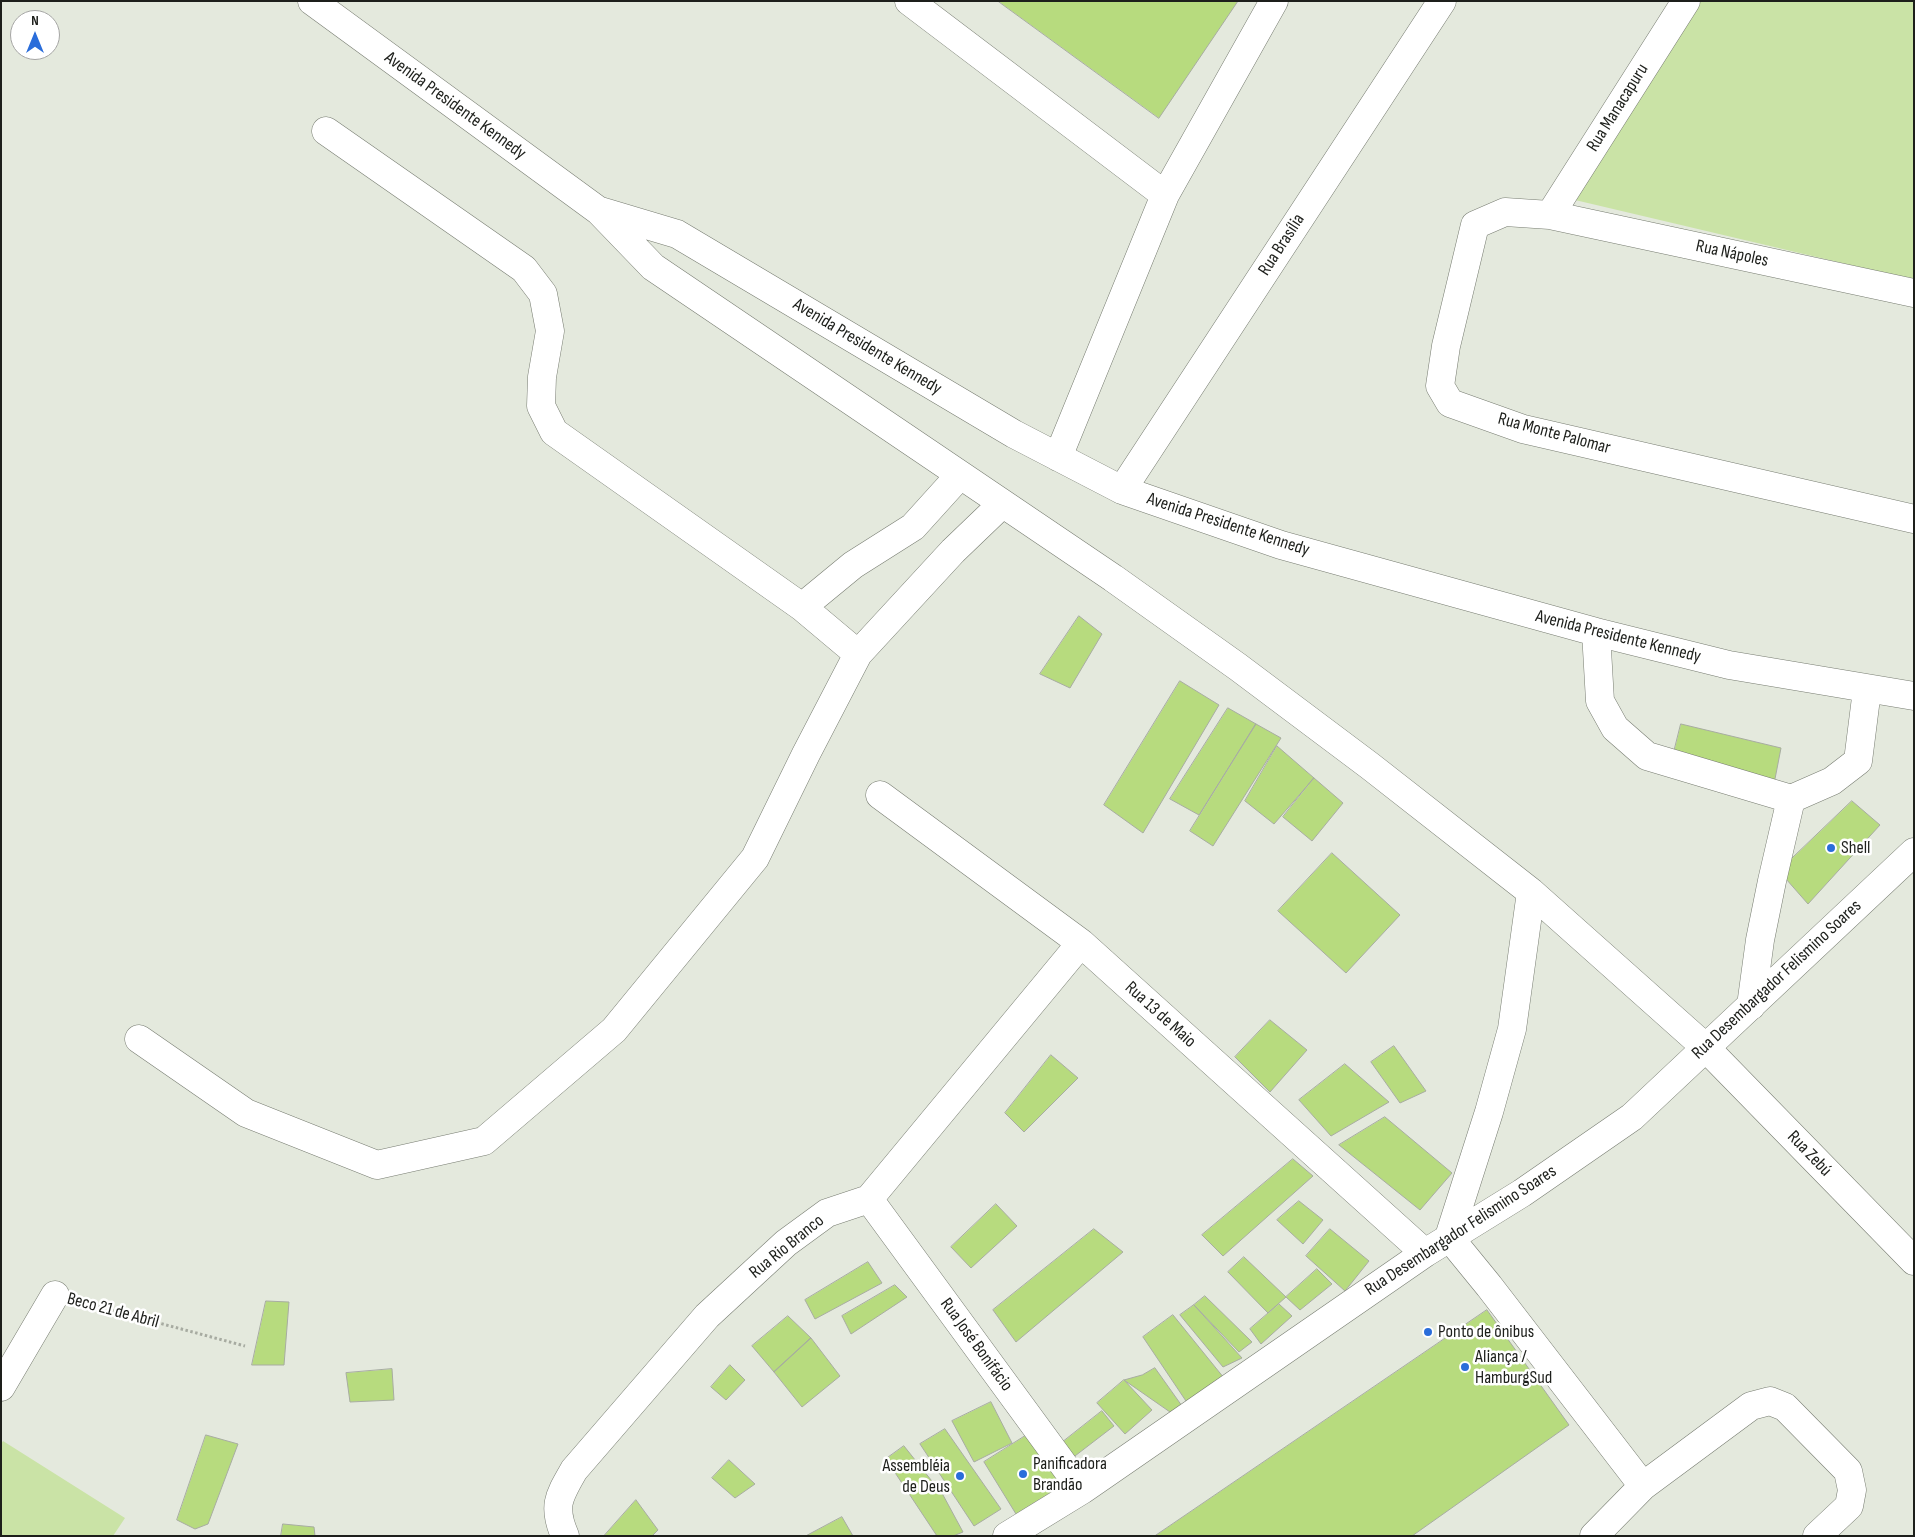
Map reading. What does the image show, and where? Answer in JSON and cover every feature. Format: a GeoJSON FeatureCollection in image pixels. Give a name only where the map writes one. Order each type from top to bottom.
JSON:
{"type":"FeatureCollection","features":[{"type":"Feature","properties":{"kind":"street","name":"Avenida Presidente Kennedy"},"geometry":{"type":"LineString","coordinates":[[312,1],[598,211],[653,267],[1113,578],[1238,667],[1370,766],[1531,892],[1705,1047]]}},
{"type":"Feature","properties":{"kind":"street"},"geometry":{"type":"LineString","coordinates":[[909,1],[1165,196]]}},
{"type":"Feature","properties":{"kind":"street"},"geometry":{"type":"LineString","coordinates":[[1058,457],[1165,196],[1274,1]]}},
{"type":"Feature","properties":{"kind":"street","name":"Rua Brasília"},"geometry":{"type":"LineString","coordinates":[[1122,490],[1442,1]]}},
{"type":"Feature","properties":{"kind":"street","name":"Rua Manacapuru"},"geometry":{"type":"LineString","coordinates":[[1550,214],[1686,1]]}},
{"type":"Feature","properties":{"kind":"street"},"geometry":{"type":"LineString","coordinates":[[326,130],[524,270],[543,294],[550,331],[542,377],[541,406],[554,432],[802,607],[858,654]]}},
{"type":"Feature","properties":{"kind":"street","name":"Avenida Presidente Kennedy"},"geometry":{"type":"LineString","coordinates":[[598,211],[677,234],[1014,434],[1122,490],[1280,544],[1596,632],[1729,665],[1867,690],[1914,696]]}},
{"type":"Feature","properties":{"kind":"street","name":"Rua Monte Palomar"},"geometry":{"type":"LineString","coordinates":[[1550,214],[1505,212],[1475,225],[1446,346],[1440,386],[1450,403],[1523,428],[1914,519]]}},
{"type":"Feature","properties":{"kind":"street","name":"Rua Nápoles"},"geometry":{"type":"LineString","coordinates":[[1550,214],[1914,294]]}},
{"type":"Feature","properties":{"kind":"street"},"geometry":{"type":"LineString","coordinates":[[802,607],[853,565],[913,527],[960,475]]}},
{"type":"Feature","properties":{"kind":"street"},"geometry":{"type":"LineString","coordinates":[[139,1039],[246,1113],[377,1165],[484,1141],[614,1030],[755,858],[858,654],[953,551],[1002,504]]}},
{"type":"Feature","properties":{"kind":"street"},"geometry":{"type":"LineString","coordinates":[[1596,632],[1600,701],[1615,728],[1634,745],[1647,756],[1791,799],[1832,782],[1858,761],[1867,690]]}},
{"type":"Feature","properties":{"kind":"street","name":"Rua 13 de Maio"},"geometry":{"type":"LineString","coordinates":[[880,796],[1081,943],[1425,1253]]}},
{"type":"Feature","properties":{"kind":"street"},"geometry":{"type":"LineString","coordinates":[[1751,1006],[1760,940],[1791,799]]}},
{"type":"Feature","properties":{"kind":"street","name":"Rua Desembargador Felismino Soares"},"geometry":{"type":"LineString","coordinates":[[1007,1536],[1082,1490],[1425,1253],[1522,1193],[1632,1116],[1914,852]]}},
{"type":"Feature","properties":{"kind":"street","name":"Rua Desembargador Felismino Soares"},"geometry":{"type":"LineString","coordinates":[[1880,882],[1914,873]]}},
{"type":"Feature","properties":{"kind":"street"},"geometry":{"type":"LineString","coordinates":[[1531,892],[1512,1029],[1489,1112],[1449,1237],[1643,1486]]}},
{"type":"Feature","properties":{"kind":"street"},"geometry":{"type":"LineString","coordinates":[[869,1199],[1081,943]]}},
{"type":"Feature","properties":{"kind":"street","name":"Rua Zebú"},"geometry":{"type":"LineString","coordinates":[[1705,1047],[1914,1261]]}},
{"type":"Feature","properties":{"kind":"street","name":"Rua Rio Branco"},"geometry":{"type":"LineString","coordinates":[[566,1536],[558,1513],[559,1497],[574,1470],[707,1316],[779,1250],[827,1213],[869,1199]]}},
{"type":"Feature","properties":{"kind":"street","name":"Rua José Bonifácio"},"geometry":{"type":"LineString","coordinates":[[869,1199],[1082,1490]]}},
{"type":"Feature","properties":{"kind":"street","name":"Beco 21 de Abril"},"geometry":{"type":"LineString","coordinates":[[1,1387],[54,1295]]}},
{"type":"Feature","properties":{"kind":"street"},"geometry":{"type":"LineString","coordinates":[[1594,1536],[1643,1486],[1751,1406],[1770,1401],[1785,1407],[1848,1471],[1852,1490],[1849,1506],[1817,1536]]}},
{"type":"Feature","properties":{"kind":"path","name":"Beco 21 de Abril"},"geometry":{"type":"LineString","coordinates":[[54,1295],[246,1346]]}},
{"type":"Feature","properties":{"kind":"green space"},"geometry":{"type":"Polygon","coordinates":[[[1701,1],[1914,1],[1914,280],[1575,200],[1701,1]]]}},
{"type":"Feature","properties":{"kind":"green space"},"geometry":{"type":"Polygon","coordinates":[[[3,1441],[125,1518],[113,1536],[1,1536],[1,1444],[3,1441]]]}},
{"type":"Feature","properties":{"kind":"building"},"geometry":{"type":"Polygon","coordinates":[[[998,1],[1238,1],[1159,118],[998,1]]]}},
{"type":"Feature","properties":{"kind":"building"},"geometry":{"type":"Polygon","coordinates":[[[1079,616],[1102,634],[1070,688],[1040,674],[1079,616]]]}},
{"type":"Feature","properties":{"kind":"building"},"geometry":{"type":"Polygon","coordinates":[[[1180,681],[1219,705],[1143,833],[1104,805],[1180,681]]]}},
{"type":"Feature","properties":{"kind":"building"},"geometry":{"type":"Polygon","coordinates":[[[1228,708],[1256,724],[1199,815],[1170,799],[1228,708]]]}},
{"type":"Feature","properties":{"kind":"building"},"geometry":{"type":"Polygon","coordinates":[[[1256,724],[1281,738],[1213,846],[1190,831],[1256,724]]]}},
{"type":"Feature","properties":{"kind":"building"},"geometry":{"type":"Polygon","coordinates":[[[1681,724],[1781,748],[1774,784],[1672,760],[1681,724]]]}},
{"type":"Feature","properties":{"kind":"building"},"geometry":{"type":"Polygon","coordinates":[[[1277,746],[1314,778],[1274,824],[1245,801],[1277,746]]]}},
{"type":"Feature","properties":{"kind":"building"},"geometry":{"type":"Polygon","coordinates":[[[1314,778],[1343,803],[1312,841],[1283,817],[1314,778]]]}},
{"type":"Feature","properties":{"kind":"building","name":"Shell"},"geometry":{"type":"Polygon","coordinates":[[[1852,801],[1880,825],[1808,904],[1779,871],[1852,801]]]}},
{"type":"Feature","properties":{"kind":"building"},"geometry":{"type":"Polygon","coordinates":[[[1332,853],[1400,915],[1346,973],[1278,911],[1332,853]]]}},
{"type":"Feature","properties":{"kind":"building"},"geometry":{"type":"Polygon","coordinates":[[[1270,1020],[1307,1050],[1270,1092],[1235,1057],[1270,1020]]]}},
{"type":"Feature","properties":{"kind":"building"},"geometry":{"type":"Polygon","coordinates":[[[1394,1046],[1426,1091],[1400,1103],[1371,1062],[1394,1046]]]}},
{"type":"Feature","properties":{"kind":"building"},"geometry":{"type":"Polygon","coordinates":[[[1051,1055],[1078,1078],[1024,1132],[1005,1113],[1051,1055]]]}},
{"type":"Feature","properties":{"kind":"building"},"geometry":{"type":"Polygon","coordinates":[[[1345,1064],[1389,1102],[1331,1136],[1299,1100],[1345,1064]]]}},
{"type":"Feature","properties":{"kind":"building"},"geometry":{"type":"Polygon","coordinates":[[[1385,1117],[1452,1173],[1420,1210],[1339,1145],[1385,1117]]]}},
{"type":"Feature","properties":{"kind":"building"},"geometry":{"type":"Polygon","coordinates":[[[1293,1159],[1313,1176],[1223,1256],[1202,1235],[1293,1159]]]}},
{"type":"Feature","properties":{"kind":"building"},"geometry":{"type":"Polygon","coordinates":[[[1299,1201],[1323,1220],[1303,1244],[1277,1220],[1299,1201]]]}},
{"type":"Feature","properties":{"kind":"building"},"geometry":{"type":"Polygon","coordinates":[[[996,1204],[1017,1226],[971,1268],[951,1247],[996,1204]]]}},
{"type":"Feature","properties":{"kind":"building"},"geometry":{"type":"Polygon","coordinates":[[[1094,1229],[1123,1252],[1016,1342],[993,1310],[1094,1229]]]}},
{"type":"Feature","properties":{"kind":"building"},"geometry":{"type":"Polygon","coordinates":[[[1330,1229],[1369,1261],[1345,1291],[1306,1256],[1330,1229]]]}},
{"type":"Feature","properties":{"kind":"building"},"geometry":{"type":"Polygon","coordinates":[[[1244,1257],[1286,1297],[1268,1313],[1228,1272],[1244,1257]]]}},
{"type":"Feature","properties":{"kind":"building"},"geometry":{"type":"Polygon","coordinates":[[[868,1262],[882,1283],[815,1319],[805,1300],[868,1262]]]}},
{"type":"Feature","properties":{"kind":"building"},"geometry":{"type":"Polygon","coordinates":[[[1317,1269],[1332,1284],[1300,1310],[1286,1297],[1317,1269]]]}},
{"type":"Feature","properties":{"kind":"building"},"geometry":{"type":"Polygon","coordinates":[[[895,1285],[907,1297],[851,1334],[842,1316],[895,1285]]]}},
{"type":"Feature","properties":{"kind":"building"},"geometry":{"type":"Polygon","coordinates":[[[1205,1296],[1252,1342],[1239,1352],[1194,1305],[1205,1296]]]}},
{"type":"Feature","properties":{"kind":"building"},"geometry":{"type":"Polygon","coordinates":[[[266,1301],[289,1302],[284,1365],[252,1365],[266,1301]]]}},
{"type":"Feature","properties":{"kind":"building"},"geometry":{"type":"Polygon","coordinates":[[[1279,1304],[1292,1316],[1261,1344],[1250,1329],[1279,1304]]]}},
{"type":"Feature","properties":{"kind":"building"},"geometry":{"type":"Polygon","coordinates":[[[1194,1305],[1242,1358],[1223,1367],[1180,1315],[1194,1305]]]}},
{"type":"Feature","properties":{"kind":"building","name":"Aliança / HamburgSud"},"geometry":{"type":"Polygon","coordinates":[[[1487,1310],[1569,1425],[1412,1536],[1155,1536],[1487,1310]]]}},
{"type":"Feature","properties":{"kind":"building"},"geometry":{"type":"Polygon","coordinates":[[[1173,1315],[1224,1378],[1188,1404],[1143,1337],[1173,1315]]]}},
{"type":"Feature","properties":{"kind":"building"},"geometry":{"type":"Polygon","coordinates":[[[788,1316],[811,1338],[774,1372],[752,1346],[788,1316]]]}},
{"type":"Feature","properties":{"kind":"building"},"geometry":{"type":"Polygon","coordinates":[[[811,1338],[840,1376],[802,1407],[774,1372],[811,1338]]]}},
{"type":"Feature","properties":{"kind":"building"},"geometry":{"type":"Polygon","coordinates":[[[730,1365],[745,1380],[726,1400],[711,1387],[730,1365]]]}},
{"type":"Feature","properties":{"kind":"building"},"geometry":{"type":"Polygon","coordinates":[[[1155,1368],[1182,1406],[1170,1412],[1124,1380],[1142,1375],[1155,1368]]]}},
{"type":"Feature","properties":{"kind":"building"},"geometry":{"type":"Polygon","coordinates":[[[392,1369],[394,1400],[350,1402],[346,1373],[392,1369]]]}},
{"type":"Feature","properties":{"kind":"building"},"geometry":{"type":"Polygon","coordinates":[[[1124,1380],[1152,1410],[1125,1434],[1097,1403],[1124,1380]]]}},
{"type":"Feature","properties":{"kind":"building"},"geometry":{"type":"Polygon","coordinates":[[[991,1402],[1012,1443],[974,1462],[952,1421],[991,1402]]]}},
{"type":"Feature","properties":{"kind":"building"},"geometry":{"type":"Polygon","coordinates":[[[1102,1411],[1114,1426],[1071,1459],[1059,1445],[1102,1411]]]}},
{"type":"Feature","properties":{"kind":"building","name":"Assembléia de Deus"},"geometry":{"type":"Polygon","coordinates":[[[945,1429],[1001,1509],[974,1526],[920,1444],[945,1429]]]}},
{"type":"Feature","properties":{"kind":"building","name":"Panificadora Brandão"},"geometry":{"type":"Polygon","coordinates":[[[1030,1433],[1063,1485],[1016,1514],[984,1462],[1030,1433]]]}},
{"type":"Feature","properties":{"kind":"building"},"geometry":{"type":"Polygon","coordinates":[[[206,1435],[238,1444],[208,1524],[195,1529],[177,1520],[206,1435]]]}},
{"type":"Feature","properties":{"kind":"building"},"geometry":{"type":"Polygon","coordinates":[[[904,1446],[943,1495],[963,1532],[953,1536],[937,1536],[886,1459],[904,1446]]]}},
{"type":"Feature","properties":{"kind":"building"},"geometry":{"type":"Polygon","coordinates":[[[729,1460],[755,1484],[735,1498],[712,1478],[729,1460]]]}},
{"type":"Feature","properties":{"kind":"building"},"geometry":{"type":"Polygon","coordinates":[[[636,1500],[658,1530],[652,1536],[604,1536],[636,1500]]]}},
{"type":"Feature","properties":{"kind":"building"},"geometry":{"type":"Polygon","coordinates":[[[842,1517],[853,1536],[806,1536],[842,1517]]]}},
{"type":"Feature","properties":{"kind":"building"},"geometry":{"type":"Polygon","coordinates":[[[283,1524],[314,1527],[315,1536],[281,1536],[283,1524]]]}},
{"type":"Feature","properties":{"kind":"place","name":"Shell"},"geometry":{"type":"Point","coordinates":[1831,848]}},
{"type":"Feature","properties":{"kind":"place","name":"Ponto de ônibus"},"geometry":{"type":"Point","coordinates":[1428,1332]}},
{"type":"Feature","properties":{"kind":"place","name":"Aliança / HamburgSud"},"geometry":{"type":"Point","coordinates":[1465,1367]}},
{"type":"Feature","properties":{"kind":"place","name":"Panificadora Brandão"},"geometry":{"type":"Point","coordinates":[1023,1474]}},
{"type":"Feature","properties":{"kind":"place","name":"Assembléia de Deus"},"geometry":{"type":"Point","coordinates":[960,1476]}}]}
